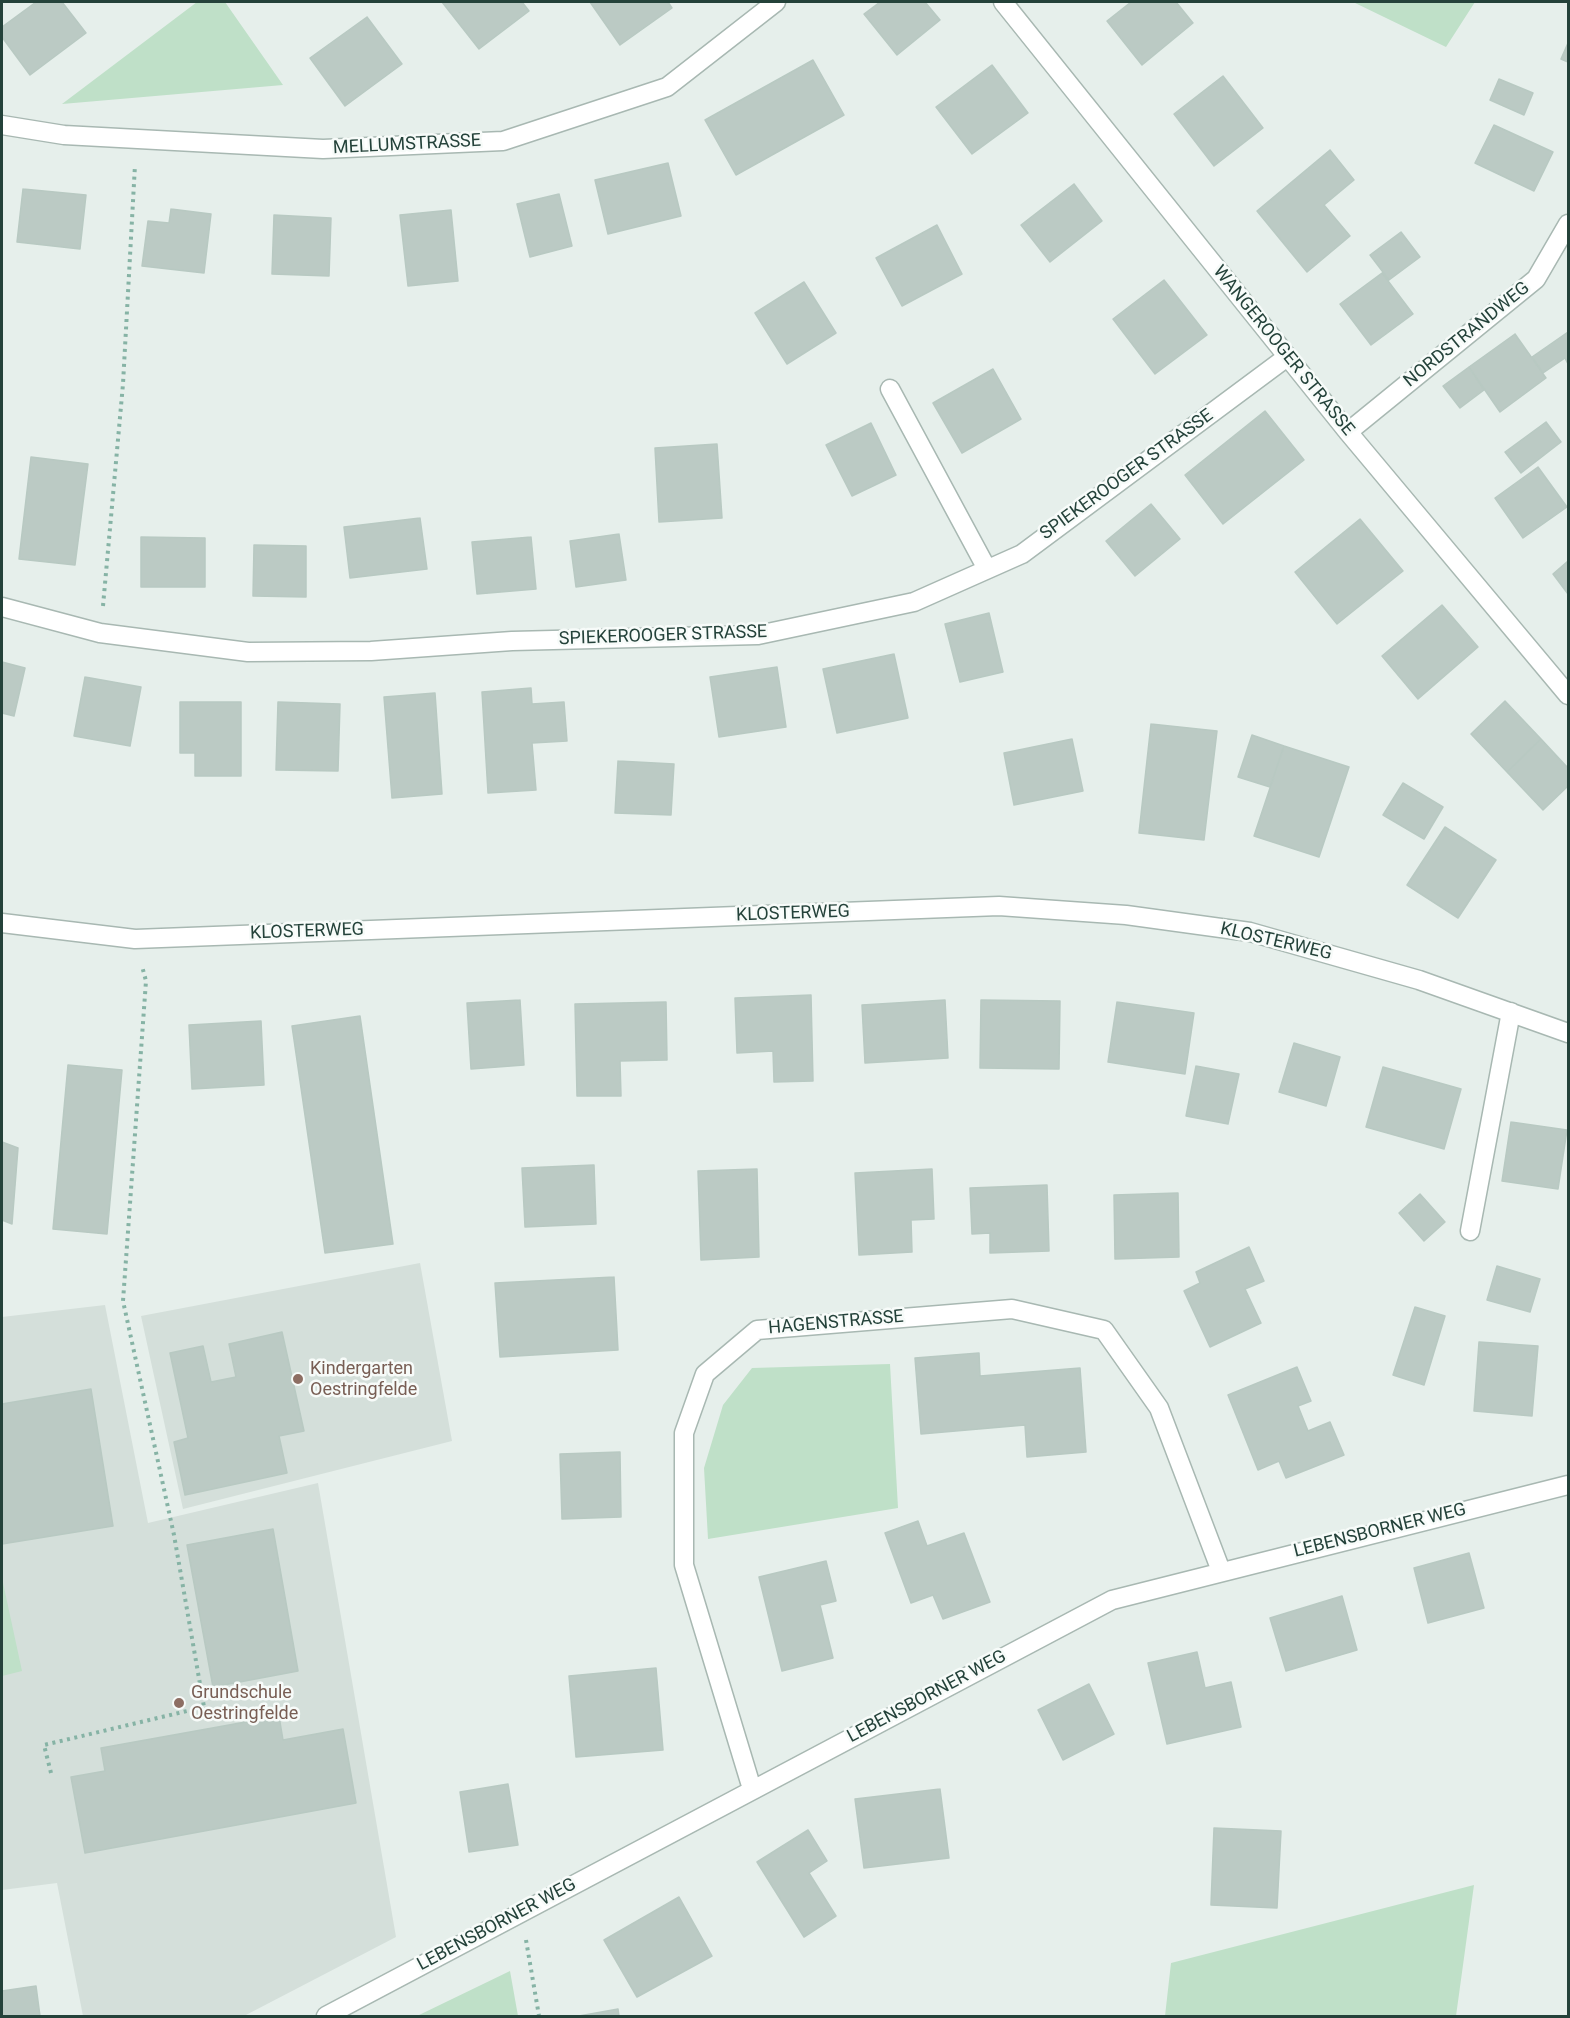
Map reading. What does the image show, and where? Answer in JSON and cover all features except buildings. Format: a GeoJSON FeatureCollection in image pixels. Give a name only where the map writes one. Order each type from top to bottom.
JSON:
{"type":"FeatureCollection","features":[{"type":"Feature","properties":{"kind":"street","name":"MELLUMSTRASSE"},"geometry":{"type":"LineString","coordinates":[[2,125],[64,135],[323,149],[503,141],[667,87],[776,2]]}},
{"type":"Feature","properties":{"kind":"street","name":"WANGEROOGER STRASSE"},"geometry":{"type":"LineString","coordinates":[[1003,2],[1348,432],[1569,695]]}},
{"type":"Feature","properties":{"kind":"street","name":"NORDSTRANDWEG"},"geometry":{"type":"LineString","coordinates":[[1348,432],[1536,279],[1569,224]]}},
{"type":"Feature","properties":{"kind":"street","name":"SPIEKEROOGER STRASSE"},"geometry":{"type":"LineString","coordinates":[[2,607],[100,633],[248,652],[371,651],[512,641],[759,635],[915,602],[1022,554],[1287,357]]}},
{"type":"Feature","properties":{"kind":"street"},"geometry":{"type":"LineString","coordinates":[[890,389],[987,569]]}},
{"type":"Feature","properties":{"kind":"street","name":"KLOSTERWEG"},"geometry":{"type":"LineString","coordinates":[[2,923],[135,939],[999,906],[1126,915],[1250,932],[1419,980],[1569,1033]]}},
{"type":"Feature","properties":{"kind":"street"},"geometry":{"type":"LineString","coordinates":[[1470,1231],[1511,1012]]}},
{"type":"Feature","properties":{"kind":"street","name":"HAGENSTRASSE"},"geometry":{"type":"LineString","coordinates":[[752,1789],[684,1565],[684,1433],[705,1374],[757,1330],[1012,1309],[1104,1330],[1159,1408],[1221,1571]]}},
{"type":"Feature","properties":{"kind":"street","name":"LEBENSBORNER WEG"},"geometry":{"type":"LineString","coordinates":[[326,2016],[1112,1600],[1569,1485]]}},
{"type":"Feature","properties":{"kind":"path"},"geometry":{"type":"LineString","coordinates":[[100,633],[123,384],[136,140]]}},
{"type":"Feature","properties":{"kind":"path"},"geometry":{"type":"LineString","coordinates":[[51,1773],[44,1745],[204,1707],[174,1535],[123,1300],[146,981],[135,939]]}},
{"type":"Feature","properties":{"kind":"path"},"geometry":{"type":"LineString","coordinates":[[521,1913],[539,2016]]}},
{"type":"Feature","properties":{"kind":"shaded area","name":"Kindergarten Oestringfelde"},"geometry":{"type":"Polygon","coordinates":[[[420,1263],[452,1441],[183,1509],[141,1316],[420,1263]]]}},
{"type":"Feature","properties":{"kind":"shaded area","name":"Grundschule Oestringfelde"},"geometry":{"type":"Polygon","coordinates":[[[105,1305],[148,1523],[318,1483],[396,1937],[244,2016],[83,2016],[57,1883],[2,1890],[2,1317],[105,1305]]]}},
{"type":"Feature","properties":{"kind":"green space"},"geometry":{"type":"Polygon","coordinates":[[[197,2],[225,2],[283,85],[62,104],[197,2]]]}},
{"type":"Feature","properties":{"kind":"green space"},"geometry":{"type":"Polygon","coordinates":[[[1353,2],[1475,2],[1446,47],[1353,2]]]}},
{"type":"Feature","properties":{"kind":"green space"},"geometry":{"type":"Polygon","coordinates":[[[890,1364],[898,1508],[708,1539],[704,1468],[723,1405],[752,1368],[890,1364]]]}},
{"type":"Feature","properties":{"kind":"green space"},"geometry":{"type":"Polygon","coordinates":[[[2,1578],[22,1671],[2,1676],[2,1578]]]}},
{"type":"Feature","properties":{"kind":"green space"},"geometry":{"type":"Polygon","coordinates":[[[1474,1885],[1456,2016],[1165,2016],[1171,1963],[1474,1885]]]}},
{"type":"Feature","properties":{"kind":"green space"},"geometry":{"type":"Polygon","coordinates":[[[510,1971],[518,2016],[417,2016],[510,1971]]]}},
{"type":"Feature","properties":{"kind":"place","name":"Kindergarten Oestringfelde"},"geometry":{"type":"Point","coordinates":[298,1379]}},
{"type":"Feature","properties":{"kind":"place","name":"Grundschule Oestringfelde"},"geometry":{"type":"Point","coordinates":[179,1703]}}]}
